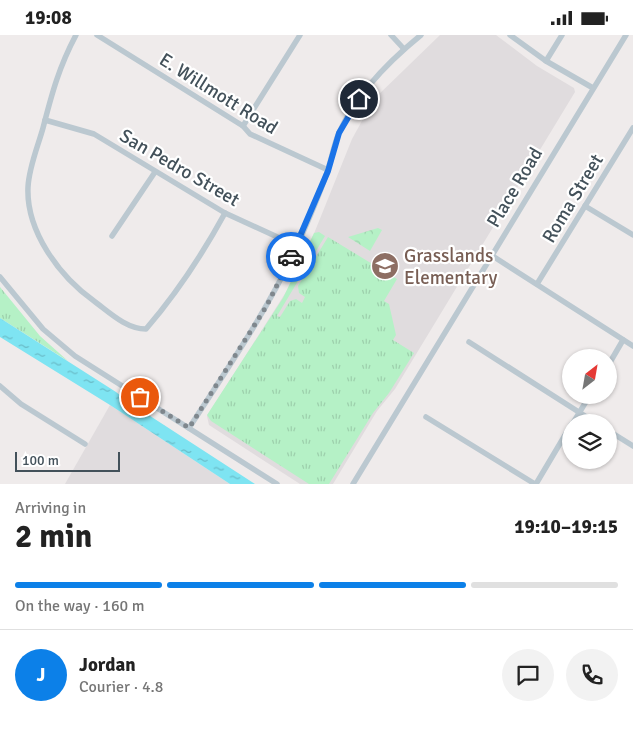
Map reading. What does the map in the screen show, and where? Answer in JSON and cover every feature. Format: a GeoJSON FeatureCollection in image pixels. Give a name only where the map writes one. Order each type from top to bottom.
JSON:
{"type":"FeatureCollection","features":[{"type":"Feature","properties":{"kind":"street"},"geometry":{"type":"LineString","coordinates":[[76,35],[58,72],[28,185],[29,208],[35,230],[48,252],[84,294],[129,325],[146,329],[174,297],[225,213]]}},
{"type":"Feature","properties":{"kind":"street","name":"E. Willmott Road"},"geometry":{"type":"LineString","coordinates":[[97,35],[243,126],[250,134],[328,171]]}},
{"type":"Feature","properties":{"kind":"street"},"geometry":{"type":"LineString","coordinates":[[243,126],[300,35]]}},
{"type":"Feature","properties":{"kind":"street"},"geometry":{"type":"LineString","coordinates":[[391,35],[404,49]]}},
{"type":"Feature","properties":{"kind":"street"},"geometry":{"type":"LineString","coordinates":[[189,428],[266,307],[297,246],[328,171],[339,133],[351,110],[366,89],[404,49],[421,35]]}},
{"type":"Feature","properties":{"kind":"street"},"geometry":{"type":"LineString","coordinates":[[510,35],[546,61],[593,88]]}},
{"type":"Feature","properties":{"kind":"street"},"geometry":{"type":"LineString","coordinates":[[546,61],[562,35]]}},
{"type":"Feature","properties":{"kind":"street","name":"Place Road"},"geometry":{"type":"LineString","coordinates":[[353,484],[626,35]]}},
{"type":"Feature","properties":{"kind":"street","name":"San Pedro Street"},"geometry":{"type":"LineString","coordinates":[[45,120],[94,134],[225,213],[297,246]]}},
{"type":"Feature","properties":{"kind":"street","name":"Roma Street"},"geometry":{"type":"LineString","coordinates":[[538,284],[633,128]]}},
{"type":"Feature","properties":{"kind":"street"},"geometry":{"type":"LineString","coordinates":[[112,236],[155,172]]}},
{"type":"Feature","properties":{"kind":"street"},"geometry":{"type":"LineString","coordinates":[[586,206],[633,235]]}},
{"type":"Feature","properties":{"kind":"street"},"geometry":{"type":"LineString","coordinates":[[491,255],[633,346]]}},
{"type":"Feature","properties":{"kind":"street"},"geometry":{"type":"LineString","coordinates":[[0,277],[54,340],[75,356],[277,484]]}},
{"type":"Feature","properties":{"kind":"street"},"geometry":{"type":"LineString","coordinates":[[618,350],[624,340]]}},
{"type":"Feature","properties":{"kind":"street"},"geometry":{"type":"LineString","coordinates":[[469,342],[584,414]]}},
{"type":"Feature","properties":{"kind":"street"},"geometry":{"type":"LineString","coordinates":[[0,385],[21,404],[85,444]]}},
{"type":"Feature","properties":{"kind":"street"},"geometry":{"type":"LineString","coordinates":[[578,414],[584,404]]}},
{"type":"Feature","properties":{"kind":"street"},"geometry":{"type":"LineString","coordinates":[[426,417],[535,484],[562,440]]}},
{"type":"Feature","properties":{"kind":"street"},"geometry":{"type":"LineString","coordinates":[[617,436],[633,446]]}},
{"type":"Feature","properties":{"kind":"shaded area","name":"Grasslands Elementary"},"geometry":{"type":"Polygon","coordinates":[[[440,35],[496,35],[537,66],[574,88],[575,92],[395,389],[377,411],[333,484],[300,484],[209,425],[207,416],[293,281],[352,139],[374,99],[440,35]]]}},
{"type":"Feature","properties":{"kind":"shaded area"},"geometry":{"type":"Polygon","coordinates":[[[110,405],[230,484],[65,484],[110,405]]]}},
{"type":"Feature","properties":{"kind":"green space"},"geometry":{"type":"Polygon","coordinates":[[[378,228],[382,230],[370,251],[348,237],[378,228]]]}},
{"type":"Feature","properties":{"kind":"green space"},"geometry":{"type":"Polygon","coordinates":[[[319,232],[325,236],[277,316],[280,317],[290,301],[296,299],[302,303],[305,297],[299,293],[298,286],[328,237],[397,279],[384,301],[389,304],[396,335],[393,340],[414,353],[389,393],[373,413],[329,484],[309,484],[211,421],[207,415],[283,298],[314,233],[319,232]]]}},
{"type":"Feature","properties":{"kind":"green space"},"geometry":{"type":"Polygon","coordinates":[[[0,287],[40,336],[68,361],[0,318],[0,287]]]}},
{"type":"Feature","properties":{"kind":"water"},"geometry":{"type":"Polygon","coordinates":[[[0,318],[255,484],[230,484],[110,405],[0,337],[0,318]]]}},
{"type":"Feature","properties":{"kind":"way so far"},"geometry":{"type":"LineString","coordinates":[[140,397],[189,428],[266,307],[291,257]]}},
{"type":"Feature","properties":{"kind":"place","name":"Grasslands Elementary"},"geometry":{"type":"Point","coordinates":[385,266]}},
{"type":"Feature","properties":{"kind":"route"},"geometry":{"type":"LineString","coordinates":[[291,257],[328,171],[339,133],[359,99]]}}]}
